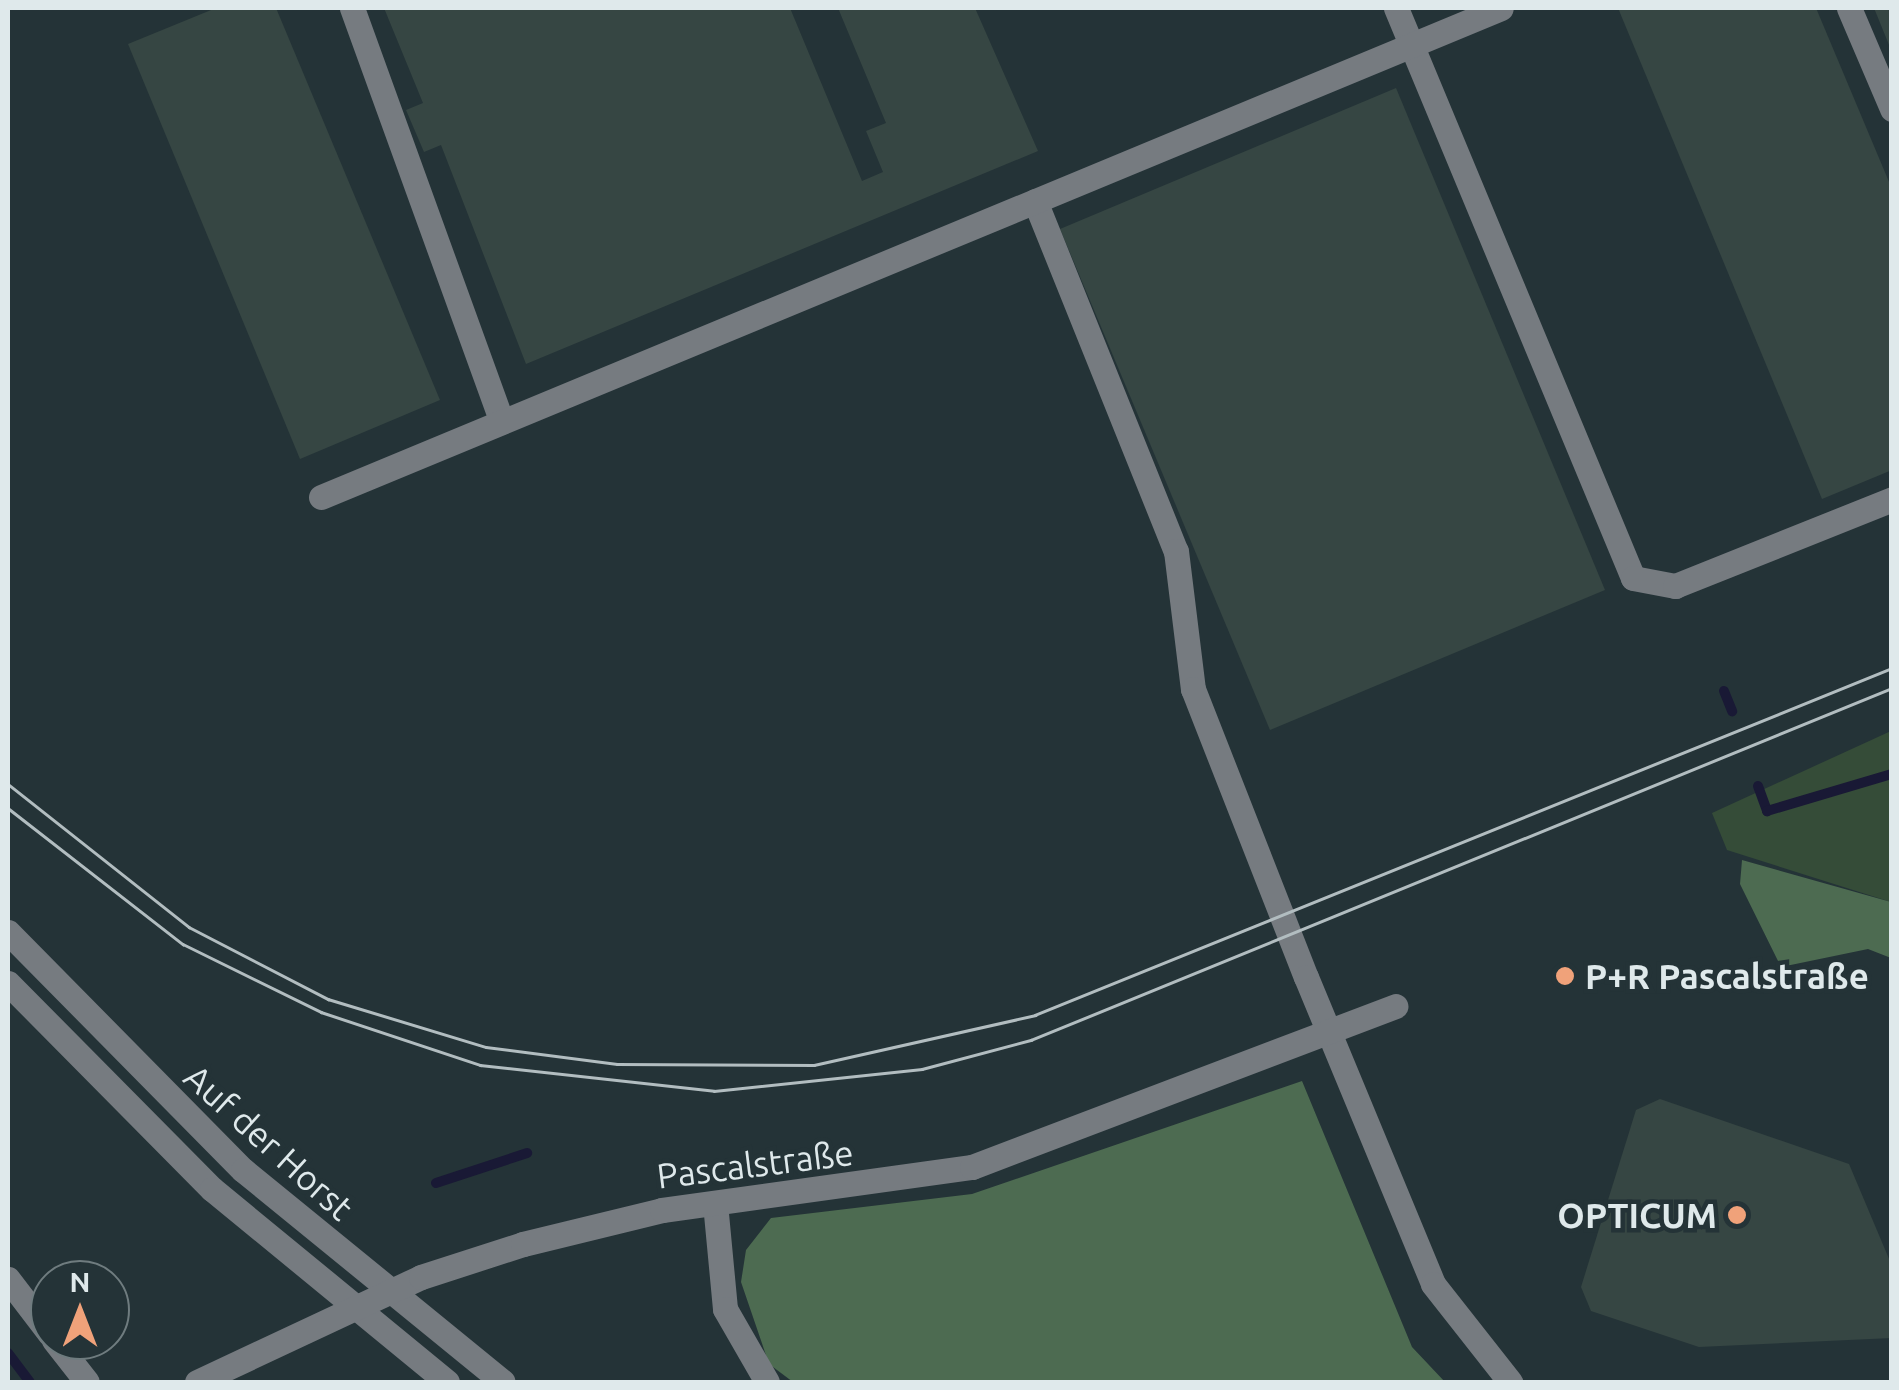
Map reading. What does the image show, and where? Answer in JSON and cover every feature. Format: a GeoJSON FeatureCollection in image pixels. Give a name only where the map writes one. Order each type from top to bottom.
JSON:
{"type":"FeatureCollection","features":[{"type":"Feature","properties":{"kind":"street"},"geometry":{"type":"LineString","coordinates":[[352,8],[502,422]]}},
{"type":"Feature","properties":{"kind":"street"},"geometry":{"type":"LineString","coordinates":[[1396,8],[1633,578],[1675,586],[1892,500]]}},
{"type":"Feature","properties":{"kind":"street"},"geometry":{"type":"LineString","coordinates":[[321,497],[1500,8]]}},
{"type":"Feature","properties":{"kind":"street"},"geometry":{"type":"LineString","coordinates":[[1850,8],[1892,108]]}},
{"type":"Feature","properties":{"kind":"street"},"geometry":{"type":"LineString","coordinates":[[1036,201],[1176,552],[1193,689],[1329,1032],[1432,1284],[1510,1382]]}},
{"type":"Feature","properties":{"kind":"street","name":"Auf der Horst"},"geometry":{"type":"LineString","coordinates":[[8,932],[162,1094],[351,1264],[504,1382]]}},
{"type":"Feature","properties":{"kind":"street","name":"Auf der Horst"},"geometry":{"type":"LineString","coordinates":[[8,982],[158,1137],[317,1280],[447,1382]]}},
{"type":"Feature","properties":{"kind":"street","name":"Pascalstraße"},"geometry":{"type":"LineString","coordinates":[[198,1382],[421,1277],[628,1216],[972,1167],[1395,1006]]}},
{"type":"Feature","properties":{"kind":"street"},"geometry":{"type":"LineString","coordinates":[[715,1203],[725,1309],[767,1382]]}},
{"type":"Feature","properties":{"kind":"street"},"geometry":{"type":"LineString","coordinates":[[8,1279],[30,1308]]}},
{"type":"Feature","properties":{"kind":"street"},"geometry":{"type":"LineString","coordinates":[[70,1360],[87,1382]]}},
{"type":"Feature","properties":{"kind":"green space"},"geometry":{"type":"Polygon","coordinates":[[[1891,731],[1891,902],[1727,850],[1712,813],[1891,731]]]}},
{"type":"Feature","properties":{"kind":"green space"},"geometry":{"type":"Polygon","coordinates":[[[1742,860],[1891,902],[1891,958],[1868,949],[1781,967],[1740,884],[1742,860]]]}},
{"type":"Feature","properties":{"kind":"green space"},"geometry":{"type":"Polygon","coordinates":[[[1302,1081],[1412,1347],[1445,1382],[793,1382],[769,1364],[741,1282],[746,1250],[771,1218],[972,1194],[1302,1081]]]}},
{"type":"Feature","properties":{"kind":"building"},"geometry":{"type":"Polygon","coordinates":[[[216,8],[276,8],[440,400],[300,459],[128,44],[216,8]]]}},
{"type":"Feature","properties":{"kind":"building"},"geometry":{"type":"Polygon","coordinates":[[[384,8],[790,8],[862,181],[883,172],[866,131],[886,123],[838,8],[975,8],[1038,151],[526,364],[441,145],[424,152],[406,110],[423,103],[384,8]]]}},
{"type":"Feature","properties":{"kind":"building"},"geometry":{"type":"Polygon","coordinates":[[[1618,8],[1816,8],[1892,189],[1892,470],[1822,499],[1618,8]]]}},
{"type":"Feature","properties":{"kind":"building"},"geometry":{"type":"Polygon","coordinates":[[[1874,8],[1891,8],[1891,50],[1887,40],[1874,8]]]}},
{"type":"Feature","properties":{"kind":"building"},"geometry":{"type":"Polygon","coordinates":[[[1396,88],[1605,590],[1270,730],[1060,229],[1396,88]]]}},
{"type":"Feature","properties":{"kind":"building","name":"OPTICUM"},"geometry":{"type":"Polygon","coordinates":[[[1660,1099],[1849,1164],[1892,1266],[1892,1338],[1699,1347],[1591,1311],[1581,1287],[1636,1110],[1660,1099]]]}},
{"type":"Feature","properties":{"kind":"waterway"},"geometry":{"type":"LineString","coordinates":[[1724,691],[1732,711]]}},
{"type":"Feature","properties":{"kind":"waterway"},"geometry":{"type":"LineString","coordinates":[[1758,786],[1767,811],[1892,774]]}},
{"type":"Feature","properties":{"kind":"waterway"},"geometry":{"type":"LineString","coordinates":[[436,1183],[527,1153]]}},
{"type":"Feature","properties":{"kind":"waterway"},"geometry":{"type":"LineString","coordinates":[[8,1353],[30,1382]]}},
{"type":"Feature","properties":{"kind":"tram line"},"geometry":{"type":"LineString","coordinates":[[8,784],[189,927],[328,999],[486,1047],[617,1064],[814,1065],[1035,1015],[1892,668]]}},
{"type":"Feature","properties":{"kind":"tram line"},"geometry":{"type":"LineString","coordinates":[[8,808],[183,944],[321,1012],[480,1065],[714,1091],[922,1069],[1031,1040],[1892,688]]}},
{"type":"Feature","properties":{"kind":"place","name":"P+R Pascalstraße"},"geometry":{"type":"Point","coordinates":[1565,976]}},
{"type":"Feature","properties":{"kind":"place","name":"OPTICUM"},"geometry":{"type":"Point","coordinates":[1737,1215]}}]}
